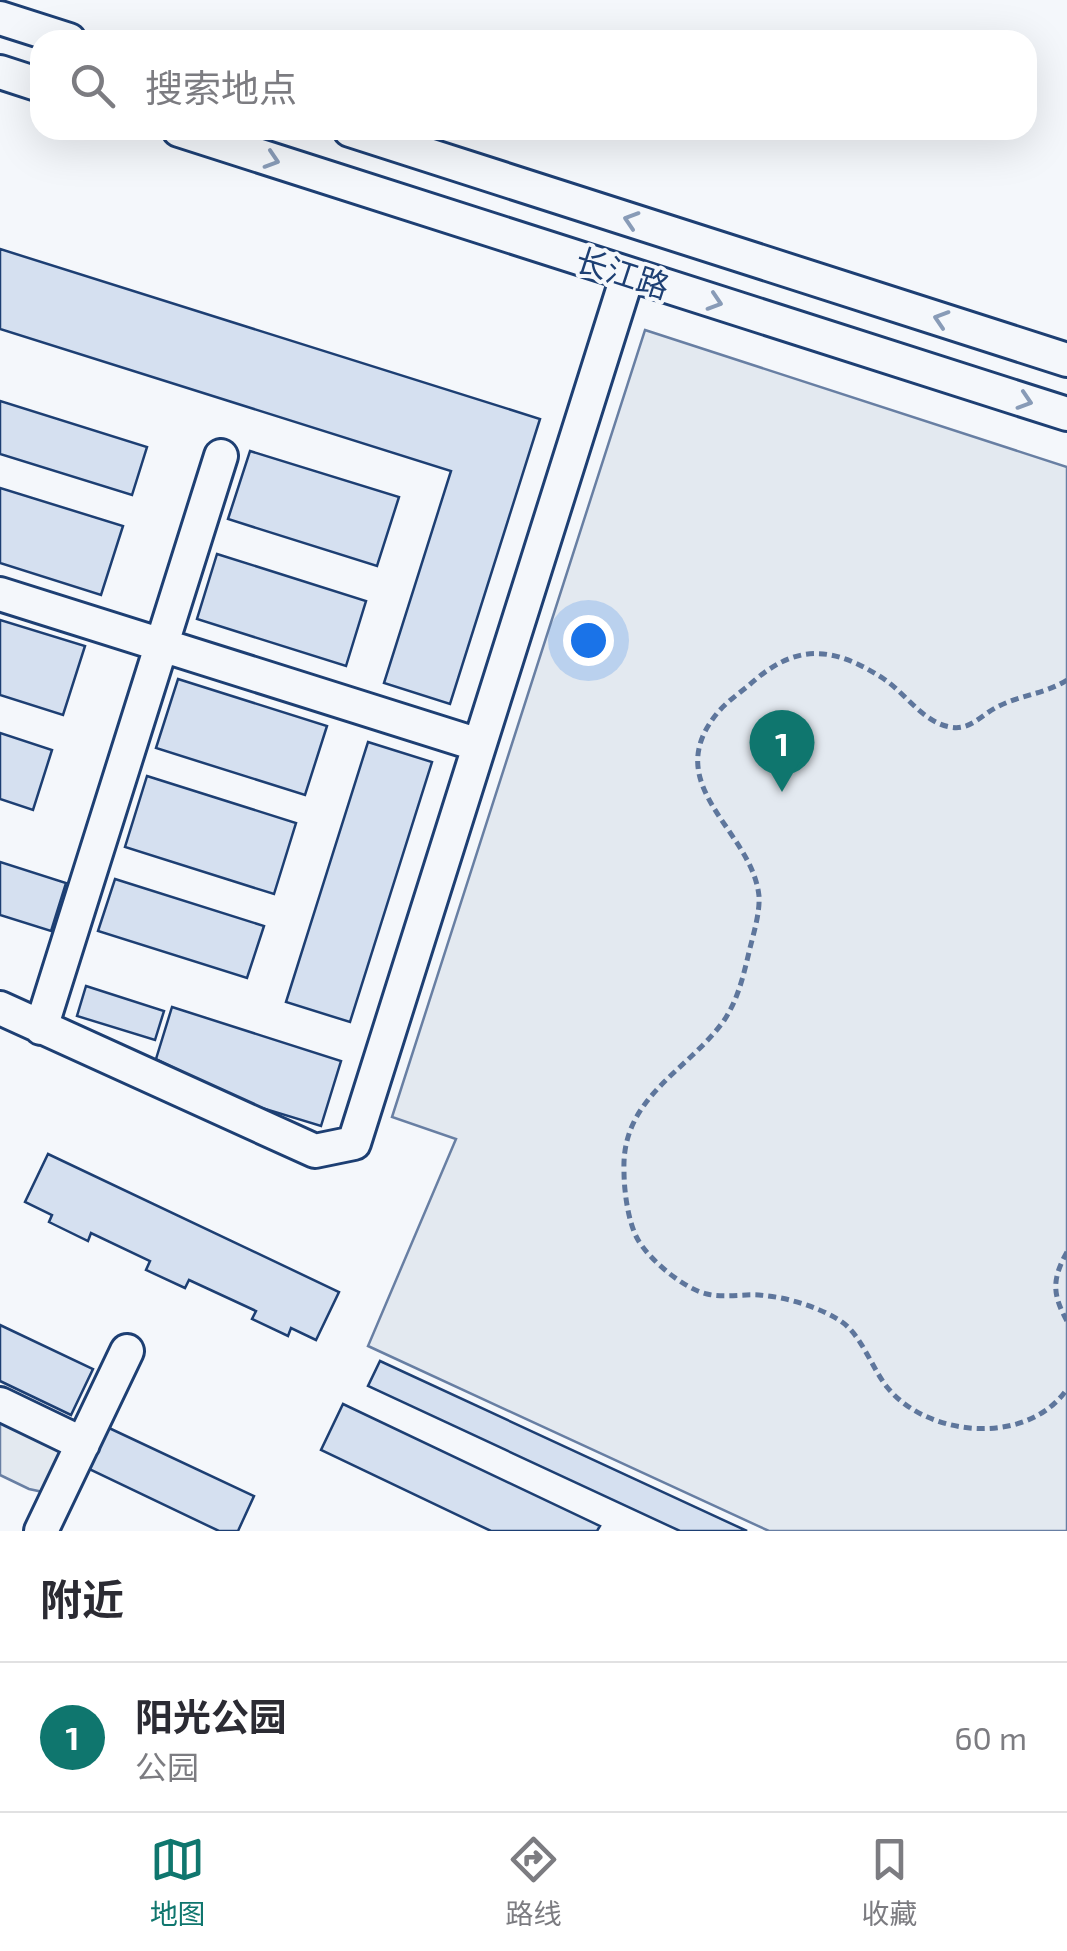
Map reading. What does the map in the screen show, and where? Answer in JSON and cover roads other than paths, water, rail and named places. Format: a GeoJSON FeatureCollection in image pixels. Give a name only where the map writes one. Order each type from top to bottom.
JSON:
{"type":"FeatureCollection","features":[{"type":"Feature","properties":{"kind":"street"},"geometry":{"type":"LineString","coordinates":[[0,18],[38,30]]}},
{"type":"Feature","properties":{"kind":"street"},"geometry":{"type":"LineString","coordinates":[[0,72],[30,82]]}},
{"type":"Feature","properties":{"kind":"street","name":"长江路"},"geometry":{"type":"LineString","coordinates":[[211,140],[1067,414]]}},
{"type":"Feature","properties":{"kind":"street","name":"长江路"},"geometry":{"type":"LineString","coordinates":[[381,140],[1067,360]]}},
{"type":"Feature","properties":{"kind":"street"},"geometry":{"type":"LineString","coordinates":[[0,1008],[315,1151],[354,1143],[628,274]]}},
{"type":"Feature","properties":{"kind":"street"},"geometry":{"type":"LineString","coordinates":[[41,1028],[221,456]]}},
{"type":"Feature","properties":{"kind":"street"},"geometry":{"type":"LineString","coordinates":[[0,594],[480,746]]}},
{"type":"Feature","properties":{"kind":"street"},"geometry":{"type":"LineString","coordinates":[[41,1531],[127,1350]]}},
{"type":"Feature","properties":{"kind":"street"},"geometry":{"type":"LineString","coordinates":[[0,1404],[83,1444]]}},
{"type":"Feature","properties":{"kind":"place","name":"阳光公园"},"geometry":{"type":"Point","coordinates":[782,792]}}]}
